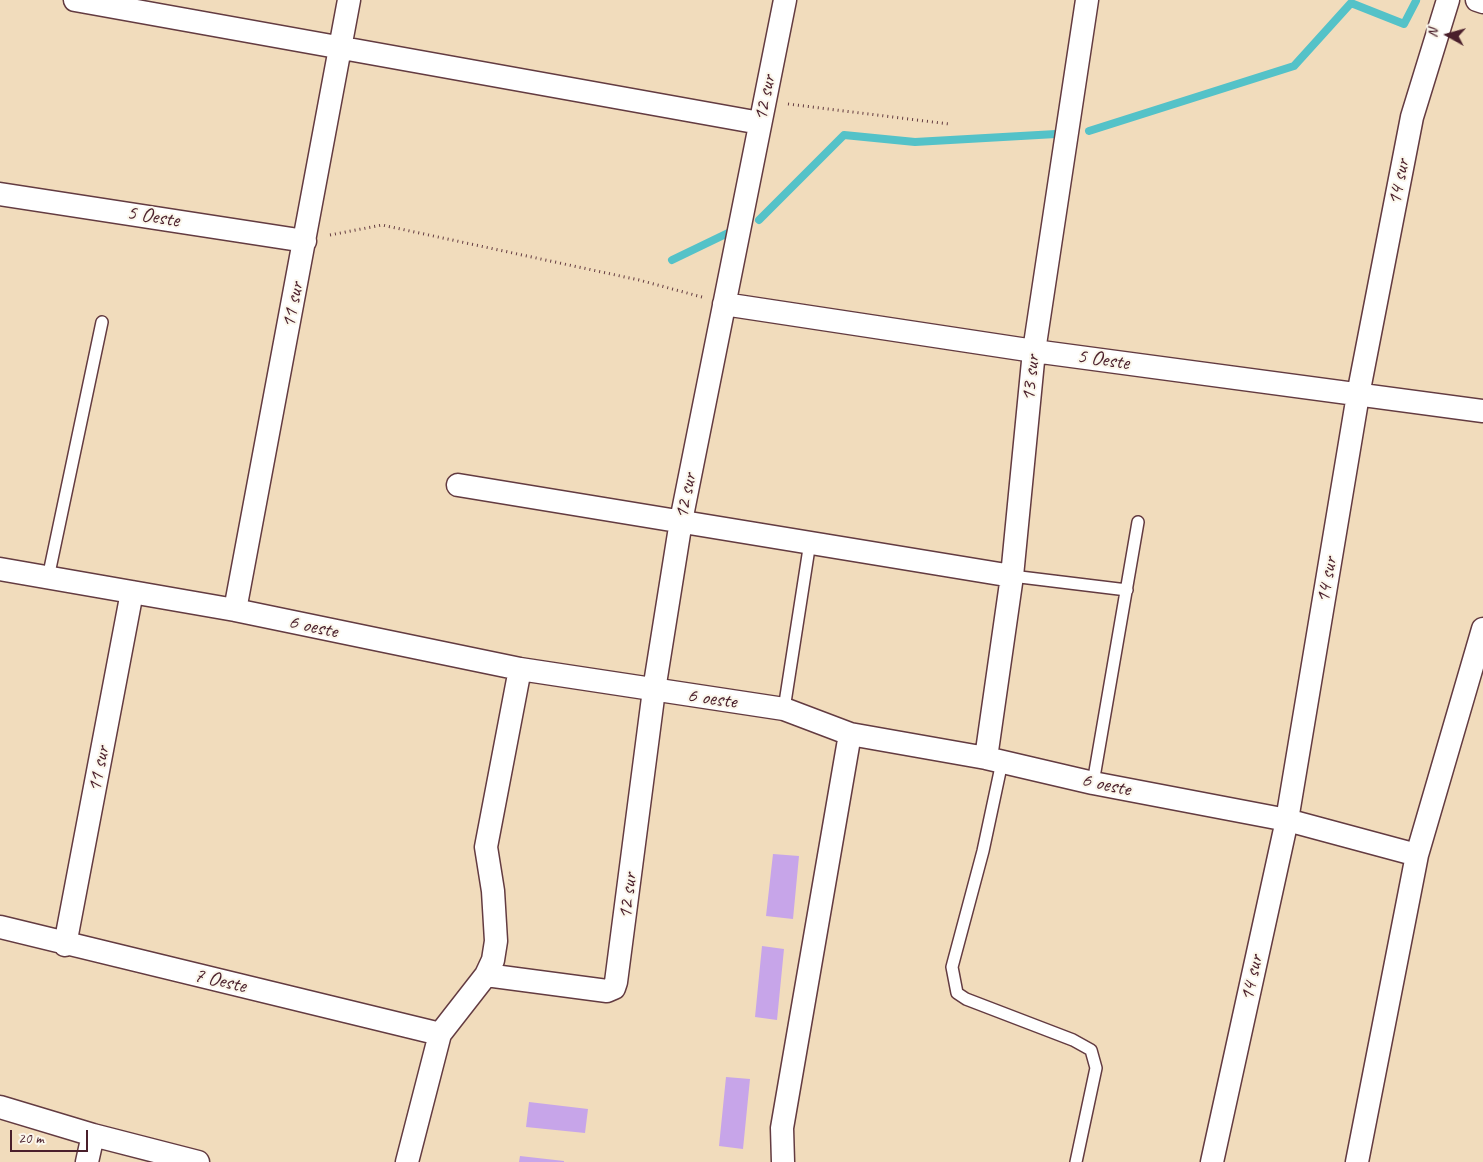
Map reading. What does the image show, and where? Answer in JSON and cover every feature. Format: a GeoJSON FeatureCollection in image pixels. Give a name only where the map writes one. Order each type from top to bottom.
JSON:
{"type":"FeatureCollection","features":[{"type":"Feature","properties":{"kind":"street"},"geometry":{"type":"LineString","coordinates":[[76,0],[760,123]]}},
{"type":"Feature","properties":{"kind":"street","name":"11 sur"},"geometry":{"type":"LineString","coordinates":[[235,610],[305,241],[348,0]]}},
{"type":"Feature","properties":{"kind":"street","name":"12 sur"},"geometry":{"type":"LineString","coordinates":[[486,975],[607,991],[614,988],[616,982],[654,690],[681,521],[785,0]]}},
{"type":"Feature","properties":{"kind":"street","name":"13 sur"},"geometry":{"type":"LineString","coordinates":[[994,760],[1034,350],[1087,0]]}},
{"type":"Feature","properties":{"kind":"street","name":"14 sur"},"geometry":{"type":"LineString","coordinates":[[1212,1162],[1287,820],[1358,395],[1412,118],[1448,0]]}},
{"type":"Feature","properties":{"kind":"street"},"geometry":{"type":"LineString","coordinates":[[1477,0],[1483,2]]}},
{"type":"Feature","properties":{"kind":"street","name":"5 Oeste"},"geometry":{"type":"LineString","coordinates":[[0,194],[305,241]]}},
{"type":"Feature","properties":{"kind":"street","name":"5 Oeste"},"geometry":{"type":"LineString","coordinates":[[724,304],[1034,350],[1483,411]]}},
{"type":"Feature","properties":{"kind":"street"},"geometry":{"type":"LineString","coordinates":[[458,485],[558,503],[681,521],[1012,576]]}},
{"type":"Feature","properties":{"kind":"street","name":"6 oeste"},"geometry":{"type":"LineString","coordinates":[[0,569],[235,610],[520,669],[784,709],[850,734],[994,760],[1093,783],[1287,820],[1417,855]]}},
{"type":"Feature","properties":{"kind":"street","name":"11 sur"},"geometry":{"type":"LineString","coordinates":[[65,945],[132,592]]}},
{"type":"Feature","properties":{"kind":"street"},"geometry":{"type":"LineString","coordinates":[[1357,1162],[1417,855],[1483,629]]}},
{"type":"Feature","properties":{"kind":"street"},"geometry":{"type":"LineString","coordinates":[[408,1162],[440,1034],[486,975],[493,960],[496,941],[493,891],[486,847],[520,669]]}},
{"type":"Feature","properties":{"kind":"street"},"geometry":{"type":"LineString","coordinates":[[782,1162],[782,1128],[850,734]]}},
{"type":"Feature","properties":{"kind":"street","name":"7 Oeste"},"geometry":{"type":"LineString","coordinates":[[0,927],[65,945],[440,1034]]}},
{"type":"Feature","properties":{"kind":"street"},"geometry":{"type":"LineString","coordinates":[[0,1107],[93,1135],[198,1162]]}},
{"type":"Feature","properties":{"kind":"street"},"geometry":{"type":"LineString","coordinates":[[87,1162],[93,1135]]}},
{"type":"Feature","properties":{"kind":"lane"},"geometry":{"type":"LineString","coordinates":[[48,578],[102,322]]}},
{"type":"Feature","properties":{"kind":"lane"},"geometry":{"type":"LineString","coordinates":[[1093,783],[1138,522]]}},
{"type":"Feature","properties":{"kind":"lane"},"geometry":{"type":"LineString","coordinates":[[784,709],[810,542]]}},
{"type":"Feature","properties":{"kind":"lane"},"geometry":{"type":"LineString","coordinates":[[1012,576],[1127,590]]}},
{"type":"Feature","properties":{"kind":"lane"},"geometry":{"type":"LineString","coordinates":[[994,760],[983,851],[952,968],[957,993],[966,1000],[1073,1040],[1091,1050],[1096,1068],[1076,1162]]}},
{"type":"Feature","properties":{"kind":"path"},"geometry":{"type":"LineString","coordinates":[[765,101],[949,124]]}},
{"type":"Feature","properties":{"kind":"path"},"geometry":{"type":"LineString","coordinates":[[305,241],[382,225],[639,280],[724,304]]}},
{"type":"Feature","properties":{"kind":"building"},"geometry":{"type":"Polygon","coordinates":[[[773,854],[799,856],[793,919],[766,916],[773,854]]]}},
{"type":"Feature","properties":{"kind":"building"},"geometry":{"type":"Polygon","coordinates":[[[762,946],[784,949],[777,1020],[755,1017],[762,946]]]}},
{"type":"Feature","properties":{"kind":"building"},"geometry":{"type":"Polygon","coordinates":[[[726,1077],[750,1079],[743,1149],[719,1146],[726,1077]]]}},
{"type":"Feature","properties":{"kind":"building"},"geometry":{"type":"Polygon","coordinates":[[[529,1102],[588,1109],[585,1133],[526,1127],[529,1102]]]}},
{"type":"Feature","properties":{"kind":"building"},"geometry":{"type":"Polygon","coordinates":[[[520,1156],[564,1161],[564,1162],[519,1162],[520,1156]]]}},
{"type":"Feature","properties":{"kind":"waterway"},"geometry":{"type":"LineString","coordinates":[[1089,131],[1294,66],[1351,3],[1404,24],[1416,1]]}},
{"type":"Feature","properties":{"kind":"waterway"},"geometry":{"type":"LineString","coordinates":[[759,220],[844,135],[915,142],[1056,134]]}},
{"type":"Feature","properties":{"kind":"waterway"},"geometry":{"type":"LineString","coordinates":[[672,260],[728,233]]}}]}
